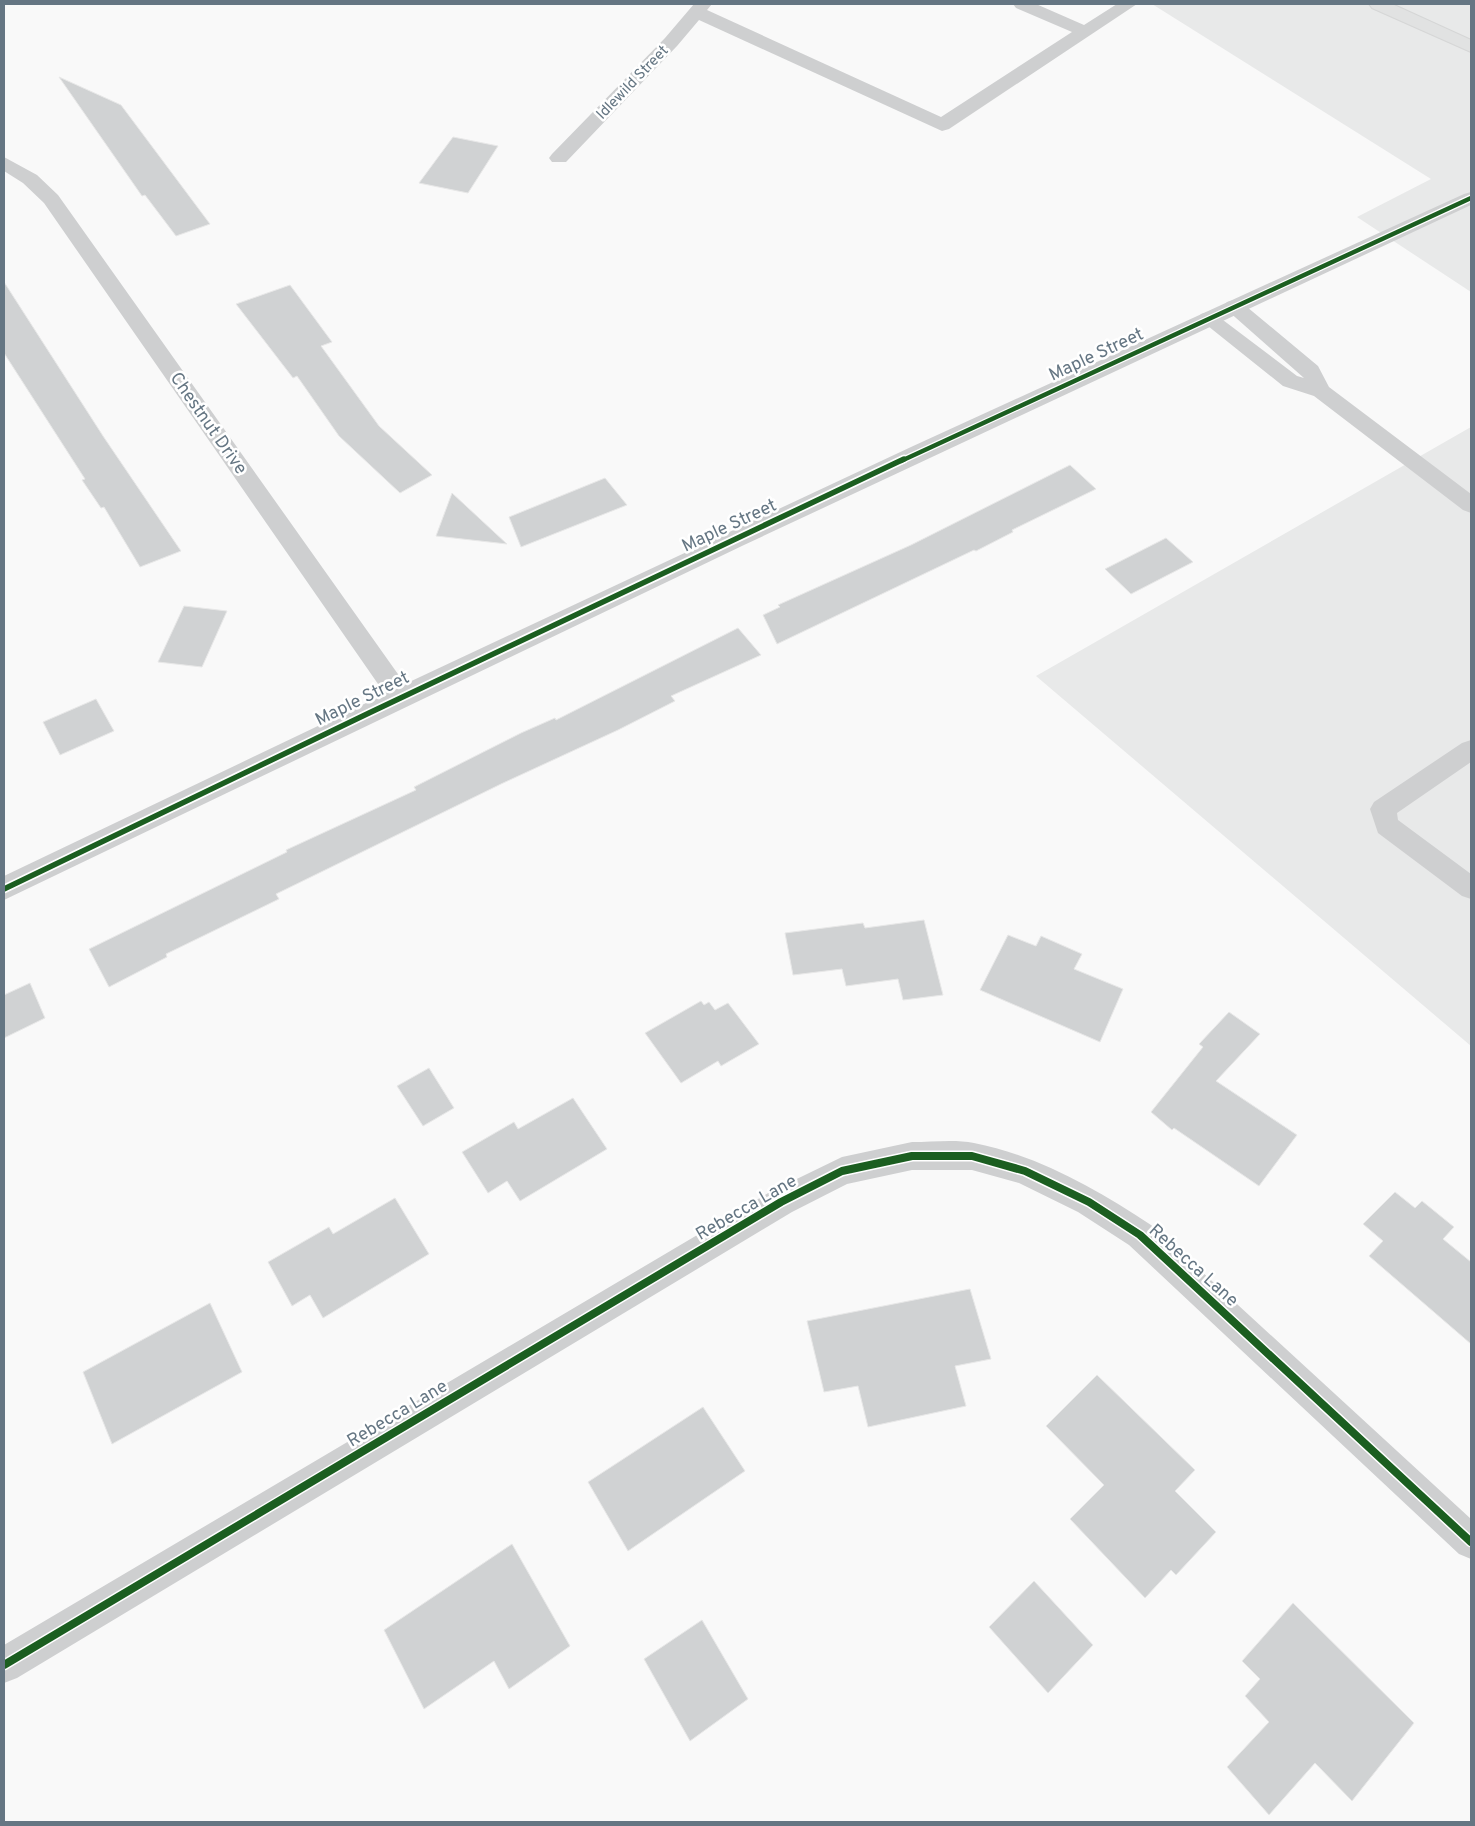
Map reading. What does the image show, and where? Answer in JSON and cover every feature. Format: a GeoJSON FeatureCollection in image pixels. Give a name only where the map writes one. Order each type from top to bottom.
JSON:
{"type":"FeatureCollection","features":[{"type":"Feature","properties":{"kind":"highway"},"geometry":{"type":"LineString","coordinates":[[1378,4],[1471,47]]}},
{"type":"Feature","properties":{"kind":"street"},"geometry":{"type":"LineString","coordinates":[[1022,4],[1084,31]]}},
{"type":"Feature","properties":{"kind":"street"},"geometry":{"type":"LineString","coordinates":[[700,8],[942,125],[1128,4]]}},
{"type":"Feature","properties":{"kind":"street","name":"Idlewild Street"},"geometry":{"type":"LineString","coordinates":[[559,158],[671,42],[700,8]]}},
{"type":"Feature","properties":{"kind":"street","name":"Chestnut Drive"},"geometry":{"type":"LineString","coordinates":[[4,163],[30,179],[51,199],[400,696]]}},
{"type":"Feature","properties":{"kind":"street","name":"Maple Street"},"geometry":{"type":"LineString","coordinates":[[4,889],[400,696],[1208,318],[1471,198]]}},
{"type":"Feature","properties":{"kind":"street","name":"Rebecca Lane"},"geometry":{"type":"LineString","coordinates":[[4,1665],[781,1202],[842,1170],[912,1156],[972,1156],[1026,1171],[1089,1202],[1140,1235],[1471,1542]]}},
{"type":"Feature","properties":{"kind":"lane"},"geometry":{"type":"LineString","coordinates":[[1234,306],[1311,371],[1321,391]]}},
{"type":"Feature","properties":{"kind":"lane"},"geometry":{"type":"LineString","coordinates":[[1208,318],[1290,381],[1321,391],[1471,505]]}},
{"type":"Feature","properties":{"kind":"lane"},"geometry":{"type":"LineString","coordinates":[[1470,885],[1387,826],[1383,809],[1471,750]]}},
{"type":"Feature","properties":{"kind":"shaded area"},"geometry":{"type":"Polygon","coordinates":[[[1152,4],[1471,4],[1471,292],[1357,217],[1431,179],[1152,4]]]}},
{"type":"Feature","properties":{"kind":"shaded area"},"geometry":{"type":"Polygon","coordinates":[[[1471,427],[1471,1046],[1036,676],[1471,427]]]}},
{"type":"Feature","properties":{"kind":"building"},"geometry":{"type":"Polygon","coordinates":[[[59,77],[121,105],[210,224],[176,236],[145,195],[142,196],[59,77]]]}},
{"type":"Feature","properties":{"kind":"building"},"geometry":{"type":"Polygon","coordinates":[[[453,137],[498,146],[468,193],[419,183],[453,137]]]}},
{"type":"Feature","properties":{"kind":"building"},"geometry":{"type":"Polygon","coordinates":[[[4,282],[103,436],[181,551],[140,567],[104,507],[101,508],[82,480],[85,479],[4,353],[4,282]]]}},
{"type":"Feature","properties":{"kind":"building"},"geometry":{"type":"Polygon","coordinates":[[[290,285],[332,342],[321,346],[379,426],[432,475],[400,493],[339,436],[297,376],[293,378],[236,304],[290,285]]]}},
{"type":"Feature","properties":{"kind":"building"},"geometry":{"type":"Polygon","coordinates":[[[1070,465],[1096,489],[1012,530],[1013,532],[976,551],[974,550],[777,644],[763,615],[780,607],[778,605],[911,545],[1070,465]]]}},
{"type":"Feature","properties":{"kind":"building"},"geometry":{"type":"Polygon","coordinates":[[[605,478],[627,505],[521,547],[509,517],[605,478]]]}},
{"type":"Feature","properties":{"kind":"building"},"geometry":{"type":"Polygon","coordinates":[[[452,493],[507,544],[436,536],[452,493]]]}},
{"type":"Feature","properties":{"kind":"building"},"geometry":{"type":"Polygon","coordinates":[[[1166,538],[1193,562],[1131,594],[1105,569],[1166,538]]]}},
{"type":"Feature","properties":{"kind":"building"},"geometry":{"type":"Polygon","coordinates":[[[184,606],[227,611],[202,667],[158,662],[184,606]]]}},
{"type":"Feature","properties":{"kind":"building"},"geometry":{"type":"Polygon","coordinates":[[[738,628],[761,655],[671,696],[675,701],[618,730],[501,784],[276,894],[279,899],[166,954],[167,957],[109,987],[89,949],[287,852],[286,850],[416,790],[414,787],[521,733],[555,718],[556,720],[738,628]]]}},
{"type":"Feature","properties":{"kind":"building"},"geometry":{"type":"Polygon","coordinates":[[[96,699],[114,731],[60,755],[43,722],[96,699]]]}},
{"type":"Feature","properties":{"kind":"building"},"geometry":{"type":"Polygon","coordinates":[[[924,920],[943,995],[903,1000],[898,979],[846,986],[842,969],[793,975],[785,933],[863,923],[865,928],[924,920]]]}},
{"type":"Feature","properties":{"kind":"building"},"geometry":{"type":"Polygon","coordinates":[[[1008,935],[1036,946],[1041,936],[1082,954],[1074,969],[1123,989],[1100,1042],[980,990],[1008,935]]]}},
{"type":"Feature","properties":{"kind":"building"},"geometry":{"type":"Polygon","coordinates":[[[30,983],[45,1018],[4,1038],[4,995],[30,983]]]}},
{"type":"Feature","properties":{"kind":"building"},"geometry":{"type":"Polygon","coordinates":[[[701,1001],[704,1005],[709,1002],[715,1010],[728,1003],[759,1044],[721,1066],[718,1061],[681,1083],[645,1033],[701,1001]]]}},
{"type":"Feature","properties":{"kind":"building"},"geometry":{"type":"Polygon","coordinates":[[[1229,1012],[1260,1034],[1216,1081],[1297,1135],[1259,1186],[1174,1128],[1172,1130],[1151,1112],[1203,1047],[1199,1044],[1229,1012]]]}},
{"type":"Feature","properties":{"kind":"building"},"geometry":{"type":"Polygon","coordinates":[[[429,1068],[454,1108],[423,1126],[397,1086],[429,1068]]]}},
{"type":"Feature","properties":{"kind":"building"},"geometry":{"type":"Polygon","coordinates":[[[573,1098],[607,1149],[520,1201],[507,1181],[488,1193],[462,1152],[514,1122],[518,1129],[573,1098]]]}},
{"type":"Feature","properties":{"kind":"building"},"geometry":{"type":"Polygon","coordinates":[[[1395,1192],[1415,1208],[1422,1201],[1454,1227],[1443,1239],[1471,1262],[1471,1344],[1369,1256],[1383,1241],[1363,1224],[1395,1192]]]}},
{"type":"Feature","properties":{"kind":"building"},"geometry":{"type":"Polygon","coordinates":[[[395,1198],[429,1254],[323,1318],[310,1295],[292,1306],[268,1262],[329,1227],[333,1234],[395,1198]]]}},
{"type":"Feature","properties":{"kind":"building"},"geometry":{"type":"Polygon","coordinates":[[[970,1289],[991,1359],[955,1366],[966,1406],[868,1427],[858,1386],[824,1392],[807,1321],[970,1289]]]}},
{"type":"Feature","properties":{"kind":"building"},"geometry":{"type":"Polygon","coordinates":[[[210,1303],[242,1372],[112,1444],[83,1372],[210,1303]]]}},
{"type":"Feature","properties":{"kind":"building"},"geometry":{"type":"Polygon","coordinates":[[[1097,1375],[1195,1470],[1175,1491],[1216,1532],[1176,1575],[1171,1570],[1145,1598],[1070,1519],[1104,1485],[1046,1426],[1097,1375]]]}},
{"type":"Feature","properties":{"kind":"building"},"geometry":{"type":"Polygon","coordinates":[[[703,1407],[745,1471],[628,1551],[588,1482],[703,1407]]]}},
{"type":"Feature","properties":{"kind":"building"},"geometry":{"type":"Polygon","coordinates":[[[512,1544],[570,1646],[509,1689],[494,1661],[424,1709],[384,1630],[512,1544]]]}},
{"type":"Feature","properties":{"kind":"building"},"geometry":{"type":"Polygon","coordinates":[[[1034,1581],[1093,1645],[1048,1693],[989,1627],[1034,1581]]]}},
{"type":"Feature","properties":{"kind":"building"},"geometry":{"type":"Polygon","coordinates":[[[1293,1603],[1414,1723],[1352,1801],[1315,1763],[1269,1815],[1227,1767],[1269,1722],[1245,1696],[1260,1679],[1242,1661],[1293,1603]]]}},
{"type":"Feature","properties":{"kind":"building"},"geometry":{"type":"Polygon","coordinates":[[[702,1620],[748,1699],[690,1741],[644,1659],[702,1620]]]}},
{"type":"Feature","properties":{"kind":"cycle path"},"geometry":{"type":"LineString","coordinates":[[4,889],[735,539],[1471,198]]}},
{"type":"Feature","properties":{"kind":"cycle path"},"geometry":{"type":"LineString","coordinates":[[4,1665],[781,1202],[842,1171],[912,1156],[972,1156],[1025,1171],[1089,1202],[1140,1235],[1471,1542]]}}]}
